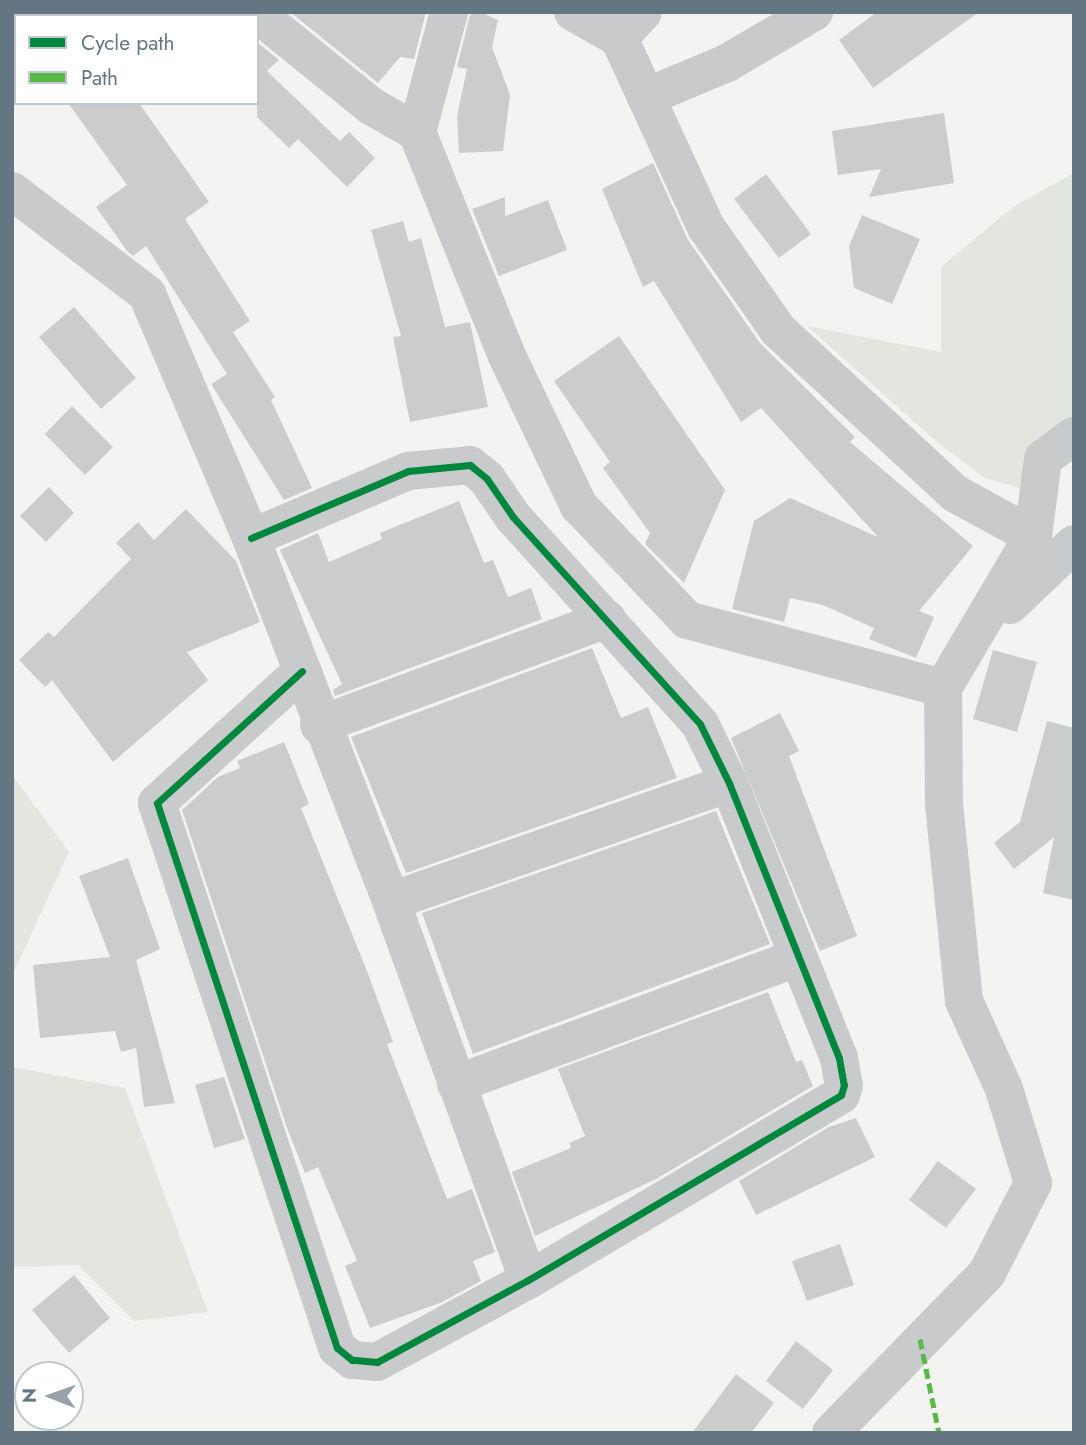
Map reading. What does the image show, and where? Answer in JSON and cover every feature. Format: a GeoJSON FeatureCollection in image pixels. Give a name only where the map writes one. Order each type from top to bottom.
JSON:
{"type":"FeatureCollection","features":[{"type":"Feature","properties":{"kind":"street"},"geometry":{"type":"LineString","coordinates":[[449,12],[417,132],[507,356],[579,506],[687,620],[943,688]]}},
{"type":"Feature","properties":{"kind":"street"},"geometry":{"type":"LineString","coordinates":[[573,12],[631,25],[646,97],[706,226],[778,330],[956,494],[1034,536]]}},
{"type":"Feature","properties":{"kind":"street"},"geometry":{"type":"LineString","coordinates":[[646,97],[727,63],[814,12]]}},
{"type":"Feature","properties":{"kind":"street"},"geometry":{"type":"LineString","coordinates":[[259,15],[371,106],[417,132]]}},
{"type":"Feature","properties":{"kind":"street"},"geometry":{"type":"LineString","coordinates":[[12,191],[147,294],[251,538],[302,671],[319,725],[391,901],[528,1280]]}},
{"type":"Feature","properties":{"kind":"street"},"geometry":{"type":"LineString","coordinates":[[831,1433],[987,1273],[1033,1183],[1004,1089],[964,1001],[944,803],[943,688],[1034,536],[1043,459],[1074,436]]}},
{"type":"Feature","properties":{"kind":"street"},"geometry":{"type":"LineString","coordinates":[[251,538],[408,471],[470,465],[700,724],[729,783],[796,958],[839,1058],[841,1095],[528,1280],[377,1362],[352,1360],[337,1348],[157,803],[302,671]]}},
{"type":"Feature","properties":{"kind":"street"},"geometry":{"type":"LineString","coordinates":[[943,688],[1030,581],[1074,544]]}},
{"type":"Feature","properties":{"kind":"street"},"geometry":{"type":"LineString","coordinates":[[319,725],[607,619]]}},
{"type":"Feature","properties":{"kind":"street"},"geometry":{"type":"LineString","coordinates":[[391,901],[729,783]]}},
{"type":"Feature","properties":{"kind":"street"},"geometry":{"type":"LineString","coordinates":[[456,1084],[796,958]]}},
{"type":"Feature","properties":{"kind":"shaded area"},"geometry":{"type":"Polygon","coordinates":[[[1074,173],[1074,427],[1032,492],[985,478],[937,442],[807,326],[941,352],[941,267],[1013,207],[1074,173]]]}},
{"type":"Feature","properties":{"kind":"shaded area"},"geometry":{"type":"Polygon","coordinates":[[[12,775],[69,852],[12,976],[12,775]]]}},
{"type":"Feature","properties":{"kind":"shaded area"},"geometry":{"type":"Polygon","coordinates":[[[12,1067],[125,1088],[208,1312],[134,1321],[78,1265],[12,1267],[12,1067]]]}},
{"type":"Feature","properties":{"kind":"building"},"geometry":{"type":"Polygon","coordinates":[[[290,12],[426,12],[414,59],[400,57],[378,83],[290,12]]]}},
{"type":"Feature","properties":{"kind":"building"},"geometry":{"type":"Polygon","coordinates":[[[480,12],[498,20],[492,47],[510,95],[503,151],[459,153],[457,116],[467,69],[457,67],[470,15],[480,12]]]}},
{"type":"Feature","properties":{"kind":"building"},"geometry":{"type":"Polygon","coordinates":[[[877,12],[979,12],[873,88],[839,40],[877,12]]]}},
{"type":"Feature","properties":{"kind":"building"},"geometry":{"type":"Polygon","coordinates":[[[259,44],[279,60],[267,71],[340,141],[349,132],[375,158],[347,187],[298,139],[289,148],[257,117],[259,44]]]}},
{"type":"Feature","properties":{"kind":"building"},"geometry":{"type":"Polygon","coordinates":[[[69,105],[140,105],[209,202],[185,219],[250,321],[233,332],[275,397],[271,400],[312,488],[284,500],[211,384],[227,374],[146,246],[133,256],[96,207],[127,185],[69,105]]]}},
{"type":"Feature","properties":{"kind":"building"},"geometry":{"type":"Polygon","coordinates":[[[944,113],[954,183],[869,197],[881,169],[838,175],[832,131],[944,113]]]}},
{"type":"Feature","properties":{"kind":"building"},"geometry":{"type":"Polygon","coordinates":[[[653,163],[688,240],[760,343],[855,437],[850,442],[973,546],[919,611],[934,617],[916,658],[869,639],[874,628],[823,605],[790,598],[784,622],[732,609],[754,521],[790,498],[878,537],[761,408],[741,422],[654,281],[643,287],[602,189],[653,163]]]}},
{"type":"Feature","properties":{"kind":"building"},"geometry":{"type":"Polygon","coordinates":[[[766,174],[811,234],[779,258],[734,199],[766,174]]]}},
{"type":"Feature","properties":{"kind":"building"},"geometry":{"type":"Polygon","coordinates":[[[505,197],[505,216],[548,200],[567,250],[499,276],[472,209],[505,197]]]}},
{"type":"Feature","properties":{"kind":"building"},"geometry":{"type":"Polygon","coordinates":[[[862,215],[920,239],[892,304],[854,288],[849,246],[862,215]]]}},
{"type":"Feature","properties":{"kind":"building"},"geometry":{"type":"Polygon","coordinates":[[[403,221],[409,242],[421,238],[445,327],[470,322],[488,407],[410,422],[393,337],[401,336],[371,230],[403,221]]]}},
{"type":"Feature","properties":{"kind":"building"},"geometry":{"type":"Polygon","coordinates":[[[74,307],[136,378],[101,409],[39,337],[74,307]]]}},
{"type":"Feature","properties":{"kind":"building"},"geometry":{"type":"Polygon","coordinates":[[[619,336],[725,490],[684,583],[645,544],[650,533],[603,468],[610,462],[554,381],[619,336]]]}},
{"type":"Feature","properties":{"kind":"building"},"geometry":{"type":"Polygon","coordinates":[[[72,406],[113,447],[85,475],[45,434],[72,406]]]}},
{"type":"Feature","properties":{"kind":"building"},"geometry":{"type":"Polygon","coordinates":[[[49,487],[74,513],[46,542],[20,516],[49,487]]]}},
{"type":"Feature","properties":{"kind":"building"},"geometry":{"type":"Polygon","coordinates":[[[459,501],[484,563],[493,560],[508,597],[531,588],[542,619],[335,696],[333,690],[342,684],[280,550],[318,533],[329,562],[382,539],[380,533],[459,501]]]}},
{"type":"Feature","properties":{"kind":"building"},"geometry":{"type":"Polygon","coordinates":[[[186,509],[236,561],[260,622],[187,652],[208,680],[113,762],[52,680],[45,687],[19,660],[48,632],[54,637],[131,559],[116,543],[138,522],[154,540],[186,509]]]}},
{"type":"Feature","properties":{"kind":"building"},"geometry":{"type":"Polygon","coordinates":[[[592,648],[621,718],[648,707],[677,778],[406,873],[351,737],[592,648]]]}},
{"type":"Feature","properties":{"kind":"building"},"geometry":{"type":"Polygon","coordinates":[[[993,650],[1037,662],[1017,732],[973,719],[993,650]]]}},
{"type":"Feature","properties":{"kind":"building"},"geometry":{"type":"Polygon","coordinates":[[[780,713],[799,751],[789,756],[857,936],[820,951],[731,738],[780,713]]]}},
{"type":"Feature","properties":{"kind":"building"},"geometry":{"type":"Polygon","coordinates":[[[1047,721],[1074,728],[1074,900],[1043,893],[1054,837],[1014,869],[994,843],[1020,822],[1047,721]]]}},
{"type":"Feature","properties":{"kind":"building"},"geometry":{"type":"Polygon","coordinates":[[[284,742],[309,804],[301,808],[367,971],[393,1042],[387,1044],[447,1199],[472,1189],[495,1252],[473,1261],[481,1281],[440,1303],[370,1328],[345,1266],[357,1261],[318,1167],[305,1173],[287,1128],[182,810],[218,777],[240,768],[237,761],[284,742]]]}},
{"type":"Feature","properties":{"kind":"building"},"geometry":{"type":"Polygon","coordinates":[[[716,811],[770,944],[473,1054],[422,913],[716,811]]]}},
{"type":"Feature","properties":{"kind":"building"},"geometry":{"type":"Polygon","coordinates":[[[128,858],[160,949],[136,960],[175,1103],[144,1107],[136,1048],[121,1052],[115,1031],[40,1038],[33,965],[110,957],[79,876],[128,858]]]}},
{"type":"Feature","properties":{"kind":"building"},"geometry":{"type":"Polygon","coordinates":[[[768,992],[796,1062],[802,1060],[813,1086],[656,1179],[535,1236],[512,1172],[571,1148],[569,1143],[585,1136],[558,1069],[768,992]]]}},
{"type":"Feature","properties":{"kind":"building"},"geometry":{"type":"Polygon","coordinates":[[[224,1077],[245,1139],[214,1148],[195,1085],[224,1077]]]}},
{"type":"Feature","properties":{"kind":"building"},"geometry":{"type":"Polygon","coordinates":[[[856,1118],[875,1157],[756,1215],[739,1181],[829,1127],[856,1118]]]}},
{"type":"Feature","properties":{"kind":"building"},"geometry":{"type":"Polygon","coordinates":[[[938,1161],[976,1189],[946,1228],[909,1200],[938,1161]]]}},
{"type":"Feature","properties":{"kind":"building"},"geometry":{"type":"Polygon","coordinates":[[[840,1244],[854,1285],[807,1301],[792,1261],[840,1244]]]}},
{"type":"Feature","properties":{"kind":"building"},"geometry":{"type":"Polygon","coordinates":[[[74,1275],[110,1318],[69,1353],[32,1310],[74,1275]]]}},
{"type":"Feature","properties":{"kind":"building"},"geometry":{"type":"Polygon","coordinates":[[[796,1341],[833,1370],[803,1409],[766,1381],[796,1341]]]}},
{"type":"Feature","properties":{"kind":"building"},"geometry":{"type":"Polygon","coordinates":[[[736,1374],[774,1403],[751,1433],[692,1433],[736,1374]]]}},
{"type":"Feature","properties":{"kind":"marked path"},"geometry":{"type":"LineString","coordinates":[[920,1339],[939,1433]]}},
{"type":"Feature","properties":{"kind":"cycle path"},"geometry":{"type":"LineString","coordinates":[[251,538],[408,471],[470,465],[487,479],[513,517],[700,724],[729,783],[839,1058],[844,1085],[841,1095],[528,1280],[377,1362],[352,1360],[337,1348],[157,803],[302,671]]}}]}
